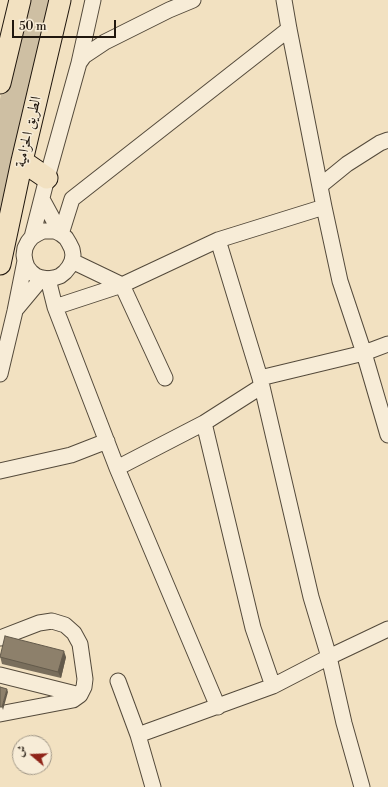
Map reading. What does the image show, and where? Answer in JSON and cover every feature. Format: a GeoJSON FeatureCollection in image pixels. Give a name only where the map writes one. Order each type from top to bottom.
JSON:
{"type":"FeatureCollection","features":[{"type":"Feature","properties":{"kind":"highway"},"geometry":{"type":"LineString","coordinates":[[0,83],[20,0]]}},
{"type":"Feature","properties":{"kind":"highway","name":"الطريق الحزامية"},"geometry":{"type":"LineString","coordinates":[[0,264],[22,161],[60,0]]}},
{"type":"Feature","properties":{"kind":"highway"},"geometry":{"type":"LineString","coordinates":[[22,161],[47,178]]}},
{"type":"Feature","properties":{"kind":"street"},"geometry":{"type":"LineString","coordinates":[[32,238],[79,63],[93,0]]}},
{"type":"Feature","properties":{"kind":"street"},"geometry":{"type":"LineString","coordinates":[[79,63],[84,56],[105,42],[169,10],[193,0]]}},
{"type":"Feature","properties":{"kind":"street"},"geometry":{"type":"LineString","coordinates":[[284,0],[324,207],[340,281],[364,353],[383,402],[388,435]]}},
{"type":"Feature","properties":{"kind":"street"},"geometry":{"type":"LineString","coordinates":[[61,234],[72,199],[289,29]]}},
{"type":"Feature","properties":{"kind":"street"},"geometry":{"type":"LineString","coordinates":[[320,186],[347,164],[380,143],[388,140]]}},
{"type":"Feature","properties":{"kind":"street"},"geometry":{"type":"LineString","coordinates":[[42,199],[61,234]]}},
{"type":"Feature","properties":{"kind":"street"},"geometry":{"type":"LineString","coordinates":[[55,307],[122,285],[218,240],[324,207]]}},
{"type":"Feature","properties":{"kind":"street"},"geometry":{"type":"LineString","coordinates":[[43,231],[55,231],[61,234],[70,243],[72,249],[72,261],[69,267],[60,276],[54,278],[36,276],[31,272],[25,261],[24,254],[28,242],[43,231]]}},
{"type":"Feature","properties":{"kind":"street"},"geometry":{"type":"LineString","coordinates":[[218,240],[261,382],[311,597],[329,657],[344,723],[362,787]]}},
{"type":"Feature","properties":{"kind":"street"},"geometry":{"type":"LineString","coordinates":[[0,374],[25,261]]}},
{"type":"Feature","properties":{"kind":"street"},"geometry":{"type":"LineString","coordinates":[[72,261],[122,285],[165,378]]}},
{"type":"Feature","properties":{"kind":"street"},"geometry":{"type":"LineString","coordinates":[[45,278],[117,468],[218,707]]}},
{"type":"Feature","properties":{"kind":"street"},"geometry":{"type":"LineString","coordinates":[[15,311],[45,278]]}},
{"type":"Feature","properties":{"kind":"street"},"geometry":{"type":"LineString","coordinates":[[117,468],[204,423],[261,382],[364,353],[388,344]]}},
{"type":"Feature","properties":{"kind":"street"},"geometry":{"type":"LineString","coordinates":[[204,423],[253,628],[273,686]]}},
{"type":"Feature","properties":{"kind":"street"},"geometry":{"type":"LineString","coordinates":[[0,471],[70,455],[107,441]]}},
{"type":"Feature","properties":{"kind":"street"},"geometry":{"type":"LineString","coordinates":[[0,638],[39,623],[52,621],[64,625],[74,633],[80,644],[85,679],[84,687],[80,695],[73,700],[0,714]]}},
{"type":"Feature","properties":{"kind":"street"},"geometry":{"type":"LineString","coordinates":[[138,735],[273,686],[388,629]]}},
{"type":"Feature","properties":{"kind":"street"},"geometry":{"type":"LineString","coordinates":[[0,675],[80,695]]}},
{"type":"Feature","properties":{"kind":"street"},"geometry":{"type":"LineString","coordinates":[[118,681],[138,735],[153,787]]}},
{"type":"Feature","properties":{"kind":"shaded area"},"geometry":{"type":"Polygon","coordinates":[[[25,0],[50,0],[0,210],[0,99],[25,0]]]}},
{"type":"Feature","properties":{"kind":"building"},"geometry":{"type":"Polygon","coordinates":[[[5,636],[64,651],[58,672],[0,657],[5,636]]]}},
{"type":"Feature","properties":{"kind":"building"},"geometry":{"type":"Polygon","coordinates":[[[0,687],[7,689],[2,707],[0,707],[0,687]]]}}]}
